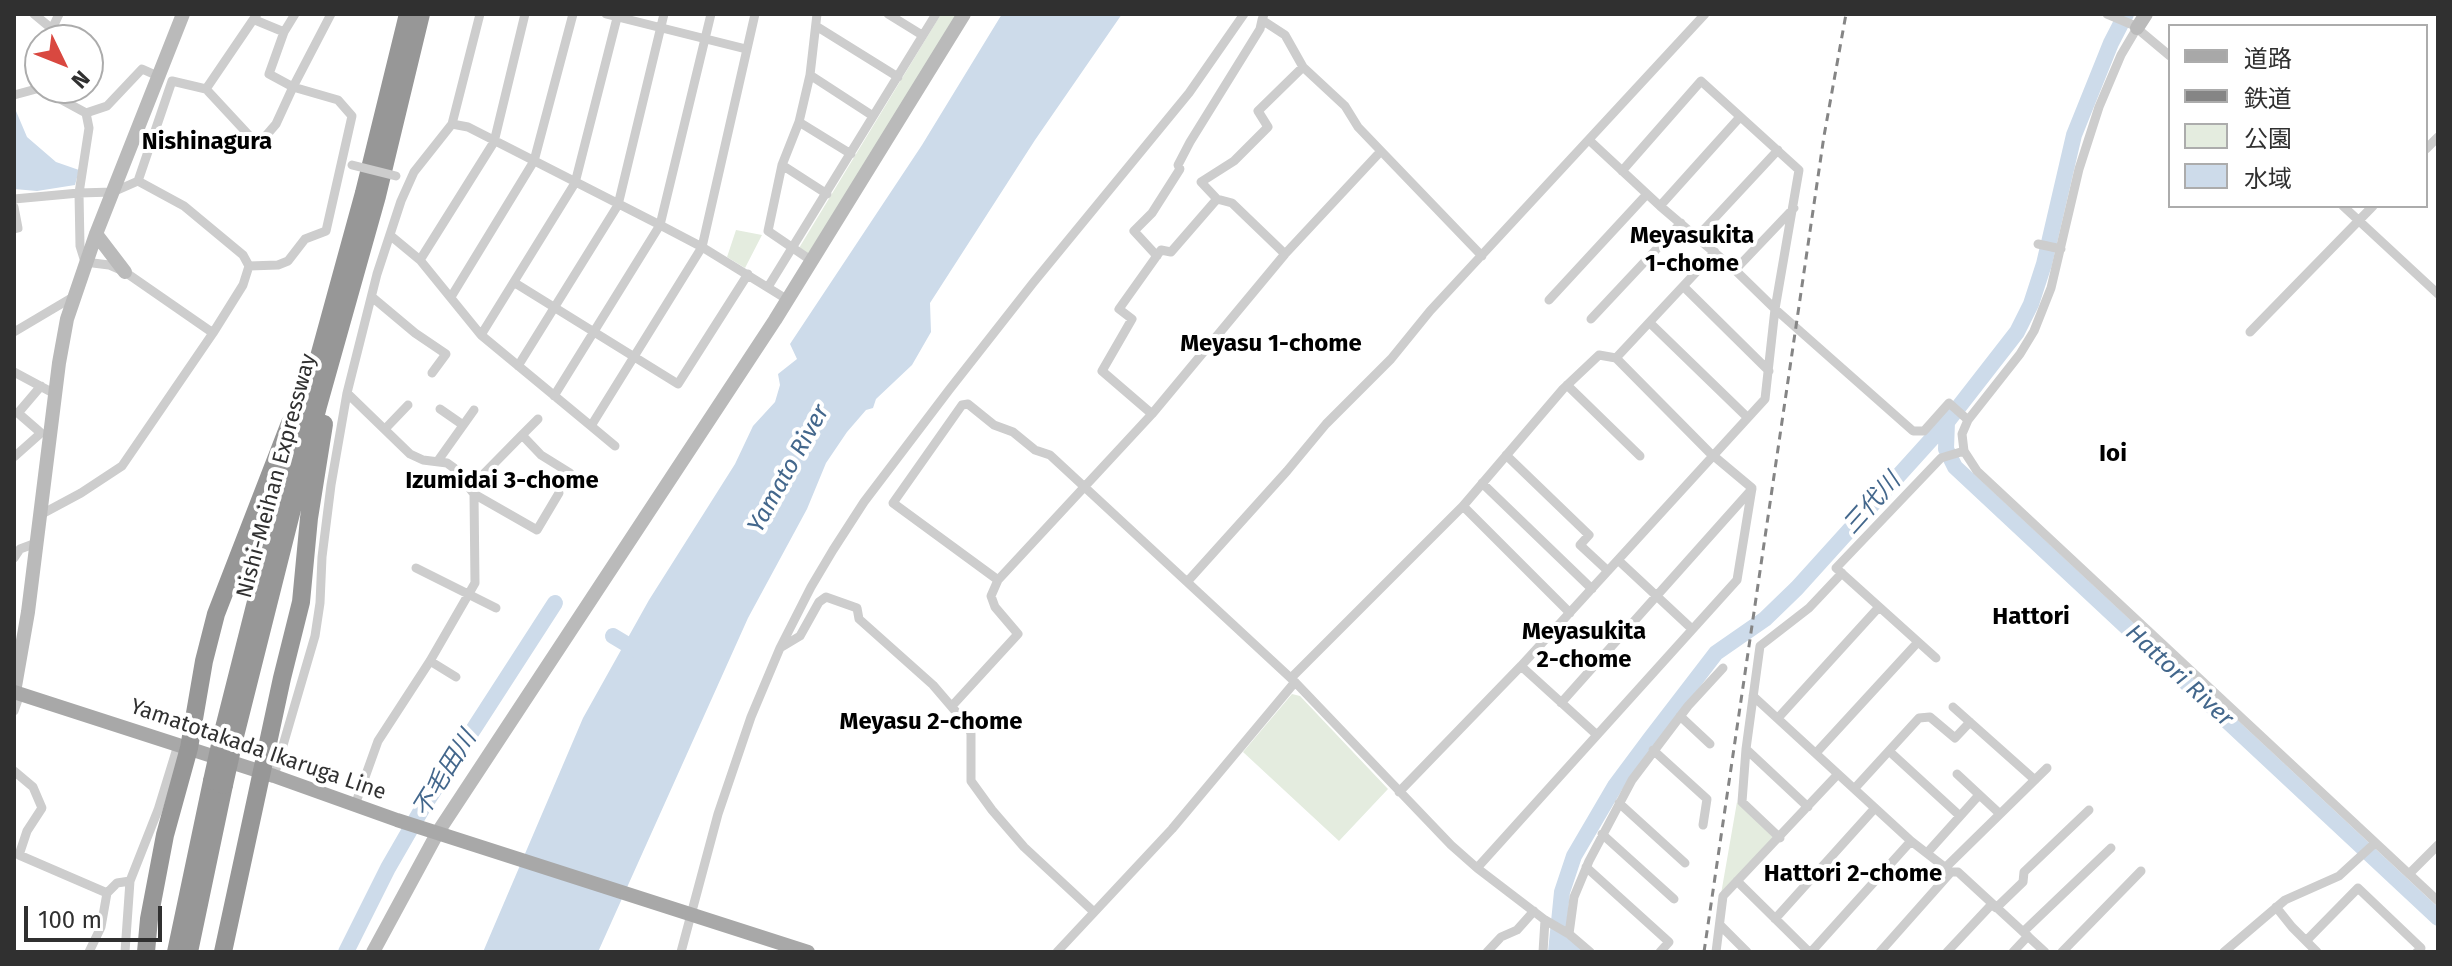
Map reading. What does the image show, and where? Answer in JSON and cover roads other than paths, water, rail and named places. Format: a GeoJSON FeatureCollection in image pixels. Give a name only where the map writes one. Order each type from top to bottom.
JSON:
{"type":"FeatureCollection","features":[{"type":"Feature","properties":{"kind":"highway","name":"Nishi-Meihan Expressway"},"geometry":{"type":"LineString","coordinates":[[176,952],[228,738],[318,406],[408,14]]}},
{"type":"Feature","properties":{"kind":"highway","name":"Nishi-Meihan Expressway"},"geometry":{"type":"LineString","coordinates":[[343,295],[377,196],[421,14]]}},
{"type":"Feature","properties":{"kind":"highway"},"geometry":{"type":"LineString","coordinates":[[146,952],[165,835],[216,614],[290,424],[318,325],[343,295],[349,310],[328,405],[309,518],[301,602],[268,774],[223,952]]}},
{"type":"Feature","properties":{"kind":"highway","name":"Nishi-Meihan Expressway"},"geometry":{"type":"LineString","coordinates":[[189,952],[218,783]]}},
{"type":"Feature","properties":{"kind":"main road","name":"Yamatotakada Ikaruga Line"},"geometry":{"type":"LineString","coordinates":[[16,693],[808,952]]}},
{"type":"Feature","properties":{"kind":"street"},"geometry":{"type":"LineString","coordinates":[[138,181],[183,14]]}},
{"type":"Feature","properties":{"kind":"street"},"geometry":{"type":"LineString","coordinates":[[249,266],[278,265],[288,261],[305,239],[326,231],[347,164],[352,116],[338,100],[293,87],[269,74],[284,32],[295,14]]}},
{"type":"Feature","properties":{"kind":"street"},"geometry":{"type":"LineString","coordinates":[[69,104],[86,113],[107,106],[142,69],[165,79],[206,89],[258,145],[276,124],[331,14]]}},
{"type":"Feature","properties":{"kind":"street"},"geometry":{"type":"LineString","coordinates":[[268,774],[315,636],[326,521],[347,393],[382,258],[410,182],[424,157],[452,124],[480,14]]}},
{"type":"Feature","properties":{"kind":"street"},"geometry":{"type":"LineString","coordinates":[[420,260],[494,142],[525,14]]}},
{"type":"Feature","properties":{"kind":"street"},"geometry":{"type":"LineString","coordinates":[[451,297],[534,161],[573,14]]}},
{"type":"Feature","properties":{"kind":"street"},"geometry":{"type":"LineString","coordinates":[[606,14],[746,49]]}},
{"type":"Feature","properties":{"kind":"street"},"geometry":{"type":"LineString","coordinates":[[518,366],[618,205],[664,14]]}},
{"type":"Feature","properties":{"kind":"street"},"geometry":{"type":"LineString","coordinates":[[554,396],[660,225],[711,14]]}},
{"type":"Feature","properties":{"kind":"street"},"geometry":{"type":"LineString","coordinates":[[591,426],[702,247],[755,14]]}},
{"type":"Feature","properties":{"kind":"street"},"geometry":{"type":"LineString","coordinates":[[812,261],[768,231],[782,165],[799,122],[810,75],[817,14]]}},
{"type":"Feature","properties":{"kind":"street"},"geometry":{"type":"LineString","coordinates":[[888,14],[922,35]]}},
{"type":"Feature","properties":{"kind":"street"},"geometry":{"type":"LineString","coordinates":[[768,287],[936,14]]}},
{"type":"Feature","properties":{"kind":"street"},"geometry":{"type":"LineString","coordinates":[[373,952],[438,832],[788,300],[964,14]]}},
{"type":"Feature","properties":{"kind":"street"},"geometry":{"type":"LineString","coordinates":[[680,952],[718,814],[751,717],[780,648],[811,587],[864,502],[1023,294],[1189,93],[1244,14]]}},
{"type":"Feature","properties":{"kind":"street"},"geometry":{"type":"LineString","coordinates":[[1187,582],[1326,424],[1391,359],[1430,311],[1705,14]]}},
{"type":"Feature","properties":{"kind":"street"},"geometry":{"type":"LineString","coordinates":[[2146,14],[2135,26],[2099,107],[2079,169],[2051,288],[2034,331],[2020,354],[1967,419],[1961,452],[1977,471],[2438,901]]}},
{"type":"Feature","properties":{"kind":"street"},"geometry":{"type":"LineString","coordinates":[[481,335],[575,183],[618,15]]}},
{"type":"Feature","properties":{"kind":"street"},"geometry":{"type":"LineString","coordinates":[[2110,16],[2135,26],[2168,54]]}},
{"type":"Feature","properties":{"kind":"street"},"geometry":{"type":"LineString","coordinates":[[206,89],[256,17],[284,32]]}},
{"type":"Feature","properties":{"kind":"street"},"geometry":{"type":"LineString","coordinates":[[1157,256],[1134,231],[1152,213],[1180,169],[1178,165],[1190,142],[1260,29],[1263,17],[1285,35],[1303,67],[1345,106],[1358,127],[1482,256]]}},
{"type":"Feature","properties":{"kind":"street"},"geometry":{"type":"LineString","coordinates":[[816,26],[898,77]]}},
{"type":"Feature","properties":{"kind":"street"},"geometry":{"type":"LineString","coordinates":[[1285,254],[1232,203],[1217,199],[1201,182],[1234,161],[1268,127],[1258,111],[1303,67]]}},
{"type":"Feature","properties":{"kind":"street"},"geometry":{"type":"LineString","coordinates":[[810,75],[873,116]]}},
{"type":"Feature","properties":{"kind":"street"},"geometry":{"type":"LineString","coordinates":[[14,711],[63,338],[73,297],[96,234],[165,79]]}},
{"type":"Feature","properties":{"kind":"street"},"geometry":{"type":"LineString","coordinates":[[1399,792],[1521,666],[1765,399],[1775,309],[1799,170],[1701,81],[1622,171]]}},
{"type":"Feature","properties":{"kind":"street"},"geometry":{"type":"LineString","coordinates":[[85,262],[80,246],[79,193],[89,128],[86,113]]}},
{"type":"Feature","properties":{"kind":"street"},"geometry":{"type":"LineString","coordinates":[[1660,206],[1740,117]]}},
{"type":"Feature","properties":{"kind":"street"},"geometry":{"type":"LineString","coordinates":[[799,122],[851,154]]}},
{"type":"Feature","properties":{"kind":"street"},"geometry":{"type":"LineString","coordinates":[[452,124],[468,127],[660,225],[788,300]]}},
{"type":"Feature","properties":{"kind":"street"},"geometry":{"type":"LineString","coordinates":[[1589,140],[1913,431],[1924,431],[1949,403],[1967,419]]}},
{"type":"Feature","properties":{"kind":"street"},"geometry":{"type":"LineString","coordinates":[[1697,237],[1778,150]]}},
{"type":"Feature","properties":{"kind":"street"},"geometry":{"type":"LineString","coordinates":[[952,706],[1018,634],[995,607],[991,596],[998,580],[1152,414],[1285,254],[1381,151]]}},
{"type":"Feature","properties":{"kind":"street"},"geometry":{"type":"LineString","coordinates":[[347,164],[410,182]]}},
{"type":"Feature","properties":{"kind":"street"},"geometry":{"type":"LineString","coordinates":[[782,165],[827,194]]}},
{"type":"Feature","properties":{"kind":"street"},"geometry":{"type":"LineString","coordinates":[[14,199],[113,192],[138,181]]}},
{"type":"Feature","properties":{"kind":"street"},"geometry":{"type":"LineString","coordinates":[[40,515],[122,466],[213,333],[243,285],[249,266],[243,255],[184,206],[138,181]]}},
{"type":"Feature","properties":{"kind":"street"},"geometry":{"type":"LineString","coordinates":[[1549,300],[1647,194]]}},
{"type":"Feature","properties":{"kind":"street"},"geometry":{"type":"LineString","coordinates":[[1152,414],[1102,371],[1132,319],[1119,309],[1161,250],[1171,252],[1217,199]]}},
{"type":"Feature","properties":{"kind":"street"},"geometry":{"type":"LineString","coordinates":[[14,207],[18,228],[14,229]]}},
{"type":"Feature","properties":{"kind":"street"},"geometry":{"type":"LineString","coordinates":[[1735,270],[1794,208]]}},
{"type":"Feature","properties":{"kind":"street"},"geometry":{"type":"LineString","coordinates":[[2345,208],[2438,294]]}},
{"type":"Feature","properties":{"kind":"street"},"geometry":{"type":"LineString","coordinates":[[2250,332],[2371,208]]}},
{"type":"Feature","properties":{"kind":"street"},"geometry":{"type":"LineString","coordinates":[[1591,319],[1681,223]]}},
{"type":"Feature","properties":{"kind":"street"},"geometry":{"type":"LineString","coordinates":[[96,234],[125,272]]}},
{"type":"Feature","properties":{"kind":"street"},"geometry":{"type":"LineString","coordinates":[[391,236],[420,260],[481,335],[615,446]]}},
{"type":"Feature","properties":{"kind":"street"},"geometry":{"type":"LineString","coordinates":[[2039,244],[2060,249]]}},
{"type":"Feature","properties":{"kind":"street"},"geometry":{"type":"LineString","coordinates":[[1616,358],[1715,252]]}},
{"type":"Feature","properties":{"kind":"street"},"geometry":{"type":"LineString","coordinates":[[85,262],[109,265],[125,272],[213,333]]}},
{"type":"Feature","properties":{"kind":"street"},"geometry":{"type":"LineString","coordinates":[[515,283],[678,384],[748,274]]}},
{"type":"Feature","properties":{"kind":"street"},"geometry":{"type":"LineString","coordinates":[[1684,287],[1769,371]]}},
{"type":"Feature","properties":{"kind":"street"},"geometry":{"type":"LineString","coordinates":[[14,332],[73,297]]}},
{"type":"Feature","properties":{"kind":"street"},"geometry":{"type":"LineString","coordinates":[[372,297],[446,354],[432,373]]}},
{"type":"Feature","properties":{"kind":"street"},"geometry":{"type":"LineString","coordinates":[[1650,323],[1747,417]]}},
{"type":"Feature","properties":{"kind":"street"},"geometry":{"type":"LineString","coordinates":[[1057,952],[1172,829],[1293,680],[1463,506],[1567,385],[1599,355],[1616,358],[1698,441],[1752,489]]}},
{"type":"Feature","properties":{"kind":"street"},"geometry":{"type":"LineString","coordinates":[[14,372],[55,394]]}},
{"type":"Feature","properties":{"kind":"street"},"geometry":{"type":"LineString","coordinates":[[1567,385],[1640,456]]}},
{"type":"Feature","properties":{"kind":"street"},"geometry":{"type":"LineString","coordinates":[[14,457],[41,433],[18,413],[41,386]]}},
{"type":"Feature","properties":{"kind":"street"},"geometry":{"type":"LineString","coordinates":[[347,393],[410,454],[423,460],[447,463],[472,491],[537,530],[559,493]]}},
{"type":"Feature","properties":{"kind":"street"},"geometry":{"type":"LineString","coordinates":[[998,580],[893,503],[962,405],[968,404],[994,425],[1013,432],[1035,450],[1050,455],[1293,680],[1399,792],[1477,868],[1590,952]]}},
{"type":"Feature","properties":{"kind":"street"},"geometry":{"type":"LineString","coordinates":[[385,429],[408,405]]}},
{"type":"Feature","properties":{"kind":"street"},"geometry":{"type":"LineString","coordinates":[[440,409],[463,425]]}},
{"type":"Feature","properties":{"kind":"street"},"geometry":{"type":"LineString","coordinates":[[437,462],[474,410]]}},
{"type":"Feature","properties":{"kind":"street"},"geometry":{"type":"LineString","coordinates":[[355,805],[378,741],[430,661],[475,583],[472,491],[538,419]]}},
{"type":"Feature","properties":{"kind":"street"},"geometry":{"type":"LineString","coordinates":[[522,435],[541,455],[570,473]]}},
{"type":"Feature","properties":{"kind":"street"},"geometry":{"type":"LineString","coordinates":[[1936,658],[1836,568],[1941,458],[1961,452]]}},
{"type":"Feature","properties":{"kind":"street"},"geometry":{"type":"LineString","coordinates":[[1506,455],[1589,535],[1580,545],[1608,571]]}},
{"type":"Feature","properties":{"kind":"street"},"geometry":{"type":"LineString","coordinates":[[1482,483],[1592,589]]}},
{"type":"Feature","properties":{"kind":"street"},"geometry":{"type":"LineString","coordinates":[[1561,703],[1752,489]]}},
{"type":"Feature","properties":{"kind":"street"},"geometry":{"type":"LineString","coordinates":[[1477,868],[1737,580],[1752,489]]}},
{"type":"Feature","properties":{"kind":"street"},"geometry":{"type":"LineString","coordinates":[[1463,506],[1570,613]]}},
{"type":"Feature","properties":{"kind":"street"},"geometry":{"type":"LineString","coordinates":[[14,558],[20,549],[36,543]]}},
{"type":"Feature","properties":{"kind":"street"},"geometry":{"type":"LineString","coordinates":[[1618,560],[1692,629]]}},
{"type":"Feature","properties":{"kind":"street"},"geometry":{"type":"LineString","coordinates":[[416,568],[496,608]]}},
{"type":"Feature","properties":{"kind":"street"},"geometry":{"type":"LineString","coordinates":[[1780,838],[1742,802],[1760,646],[1809,608],[1842,573]]}},
{"type":"Feature","properties":{"kind":"street"},"geometry":{"type":"LineString","coordinates":[[780,648],[800,636],[819,602],[826,597],[857,608],[859,619],[911,663],[952,706],[971,734],[971,781],[1024,847],[1094,912]]}},
{"type":"Feature","properties":{"kind":"street"},"geometry":{"type":"LineString","coordinates":[[1778,718],[1879,607]]}},
{"type":"Feature","properties":{"kind":"street"},"geometry":{"type":"LineString","coordinates":[[1816,753],[1918,642]]}},
{"type":"Feature","properties":{"kind":"street"},"geometry":{"type":"LineString","coordinates":[[430,661],[456,677]]}},
{"type":"Feature","properties":{"kind":"street"},"geometry":{"type":"LineString","coordinates":[[1521,666],[1597,735]]}},
{"type":"Feature","properties":{"kind":"street"},"geometry":{"type":"LineString","coordinates":[[1569,934],[1574,897],[1619,803],[1653,750],[1723,668]]}},
{"type":"Feature","properties":{"kind":"street"},"geometry":{"type":"LineString","coordinates":[[1753,696],[1911,841],[1948,870],[1958,872],[2045,952]]}},
{"type":"Feature","properties":{"kind":"street"},"geometry":{"type":"LineString","coordinates":[[1953,707],[2035,780]]}},
{"type":"Feature","properties":{"kind":"street"},"geometry":{"type":"LineString","coordinates":[[1680,716],[1710,744]]}},
{"type":"Feature","properties":{"kind":"street"},"geometry":{"type":"LineString","coordinates":[[1855,788],[1919,718],[1930,717],[1955,738],[1970,722]]}},
{"type":"Feature","properties":{"kind":"street"},"geometry":{"type":"LineString","coordinates":[[125,952],[130,881],[184,747]]}},
{"type":"Feature","properties":{"kind":"street"},"geometry":{"type":"LineString","coordinates":[[1746,749],[1808,807]]}},
{"type":"Feature","properties":{"kind":"street"},"geometry":{"type":"LineString","coordinates":[[1653,750],[1707,799],[1703,825]]}},
{"type":"Feature","properties":{"kind":"street"},"geometry":{"type":"LineString","coordinates":[[1889,751],[1960,816]]}},
{"type":"Feature","properties":{"kind":"street"},"geometry":{"type":"LineString","coordinates":[[1880,952],[1948,870],[2047,768]]}},
{"type":"Feature","properties":{"kind":"street"},"geometry":{"type":"LineString","coordinates":[[14,771],[33,787],[42,808],[27,831],[19,855],[107,893]]}},
{"type":"Feature","properties":{"kind":"street"},"geometry":{"type":"LineString","coordinates":[[1716,952],[1723,896],[1838,774]]}},
{"type":"Feature","properties":{"kind":"street"},"geometry":{"type":"LineString","coordinates":[[1957,774],[2000,814]]}},
{"type":"Feature","properties":{"kind":"street"},"geometry":{"type":"LineString","coordinates":[[1927,853],[1979,795]]}},
{"type":"Feature","properties":{"kind":"street"},"geometry":{"type":"LineString","coordinates":[[1619,803],[1685,863]]}},
{"type":"Feature","properties":{"kind":"street"},"geometry":{"type":"LineString","coordinates":[[1775,919],[1875,808]]}},
{"type":"Feature","properties":{"kind":"street"},"geometry":{"type":"LineString","coordinates":[[1947,952],[2023,882],[2024,872],[2089,810]]}},
{"type":"Feature","properties":{"kind":"street"},"geometry":{"type":"LineString","coordinates":[[1602,834],[1674,899]]}},
{"type":"Feature","properties":{"kind":"street"},"geometry":{"type":"LineString","coordinates":[[1737,881],[1810,952],[1911,841]]}},
{"type":"Feature","properties":{"kind":"street"},"geometry":{"type":"LineString","coordinates":[[2224,952],[2276,907],[2313,886],[2339,876],[2375,843]]}},
{"type":"Feature","properties":{"kind":"street"},"geometry":{"type":"LineString","coordinates":[[2409,874],[2438,845]]}},
{"type":"Feature","properties":{"kind":"street"},"geometry":{"type":"LineString","coordinates":[[2013,952],[2026,934],[2111,848]]}},
{"type":"Feature","properties":{"kind":"street"},"geometry":{"type":"LineString","coordinates":[[1586,867],[1669,942],[1660,952]]}},
{"type":"Feature","properties":{"kind":"street"},"geometry":{"type":"LineString","coordinates":[[2062,952],[2141,871]]}},
{"type":"Feature","properties":{"kind":"street"},"geometry":{"type":"LineString","coordinates":[[89,952],[101,927],[107,893],[117,883],[130,881]]}},
{"type":"Feature","properties":{"kind":"street"},"geometry":{"type":"LineString","coordinates":[[2306,941],[2358,888],[2421,948],[2417,952]]}},
{"type":"Feature","properties":{"kind":"street"},"geometry":{"type":"LineString","coordinates":[[2276,907],[2317,952]]}},
{"type":"Feature","properties":{"kind":"street"},"geometry":{"type":"LineString","coordinates":[[1503,952],[1490,948],[1501,937],[1517,930],[1534,911]]}},
{"type":"Feature","properties":{"kind":"street"},"geometry":{"type":"LineString","coordinates":[[1543,952],[1545,920]]}},
{"type":"Feature","properties":{"kind":"street"},"geometry":{"type":"LineString","coordinates":[[1721,926],[1747,952]]}},
{"type":"Feature","properties":{"kind":"water","name":"Yamato River"},"geometry":{"type":"Polygon","coordinates":[[[1002,14],[1122,14],[1035,140],[930,303],[931,332],[912,365],[876,399],[873,408],[866,410],[826,463],[807,509],[748,618],[598,952],[483,952],[583,718],[649,600],[735,464],[753,426],[775,402],[780,385],[778,374],[797,359],[790,344],[922,145],[1002,14]]]}},
{"type":"Feature","properties":{"kind":"water"},"geometry":{"type":"Polygon","coordinates":[[[14,111],[27,137],[56,162],[79,170],[75,185],[37,191],[14,189],[14,111]]]}},
{"type":"Feature","properties":{"kind":"waterway","name":"三代川"},"geometry":{"type":"LineString","coordinates":[[1556,952],[1562,892],[1574,856],[1615,786],[1716,653],[1765,619],[1797,588],[1947,422],[2017,332],[2031,304],[2044,264],[2074,135],[2126,14]]}},
{"type":"Feature","properties":{"kind":"waterway","name":"Hattori River"},"geometry":{"type":"LineString","coordinates":[[1947,422],[1946,449],[1955,467],[2438,918]]}},
{"type":"Feature","properties":{"kind":"waterway","name":"不毛田川"},"geometry":{"type":"LineString","coordinates":[[346,952],[422,809],[555,603]]}},
{"type":"Feature","properties":{"kind":"waterway","name":"不毛田川"},"geometry":{"type":"LineString","coordinates":[[613,636],[643,654]]}},
{"type":"Feature","properties":{"kind":"waterway"},"geometry":{"type":"LineString","coordinates":[[1558,942],[1578,952]]}},
{"type":"Feature","properties":{"kind":"railway"},"geometry":{"type":"LineString","coordinates":[[1704,952],[1824,136],[1846,14]]}},
{"type":"Feature","properties":{"kind":"district","name":"Nishinagura"},"geometry":{"type":"Point","coordinates":[207,142]}},
{"type":"Feature","properties":{"kind":"district","name":"Meyasukita 1-chome"},"geometry":{"type":"Point","coordinates":[1692,250]}},
{"type":"Feature","properties":{"kind":"district","name":"Meyasu 1-chome"},"geometry":{"type":"Point","coordinates":[1271,344]}},
{"type":"Feature","properties":{"kind":"district","name":"Ioi"},"geometry":{"type":"Point","coordinates":[2113,454]}},
{"type":"Feature","properties":{"kind":"district","name":"Izumidai 3-chome"},"geometry":{"type":"Point","coordinates":[502,481]}},
{"type":"Feature","properties":{"kind":"district","name":"Hattori"},"geometry":{"type":"Point","coordinates":[2031,617]}},
{"type":"Feature","properties":{"kind":"district","name":"Meyasukita 2-chome"},"geometry":{"type":"Point","coordinates":[1584,646]}},
{"type":"Feature","properties":{"kind":"district","name":"Meyasu 2-chome"},"geometry":{"type":"Point","coordinates":[931,722]}},
{"type":"Feature","properties":{"kind":"district","name":"Hattori 2-chome"},"geometry":{"type":"Point","coordinates":[1853,874]}}]}
